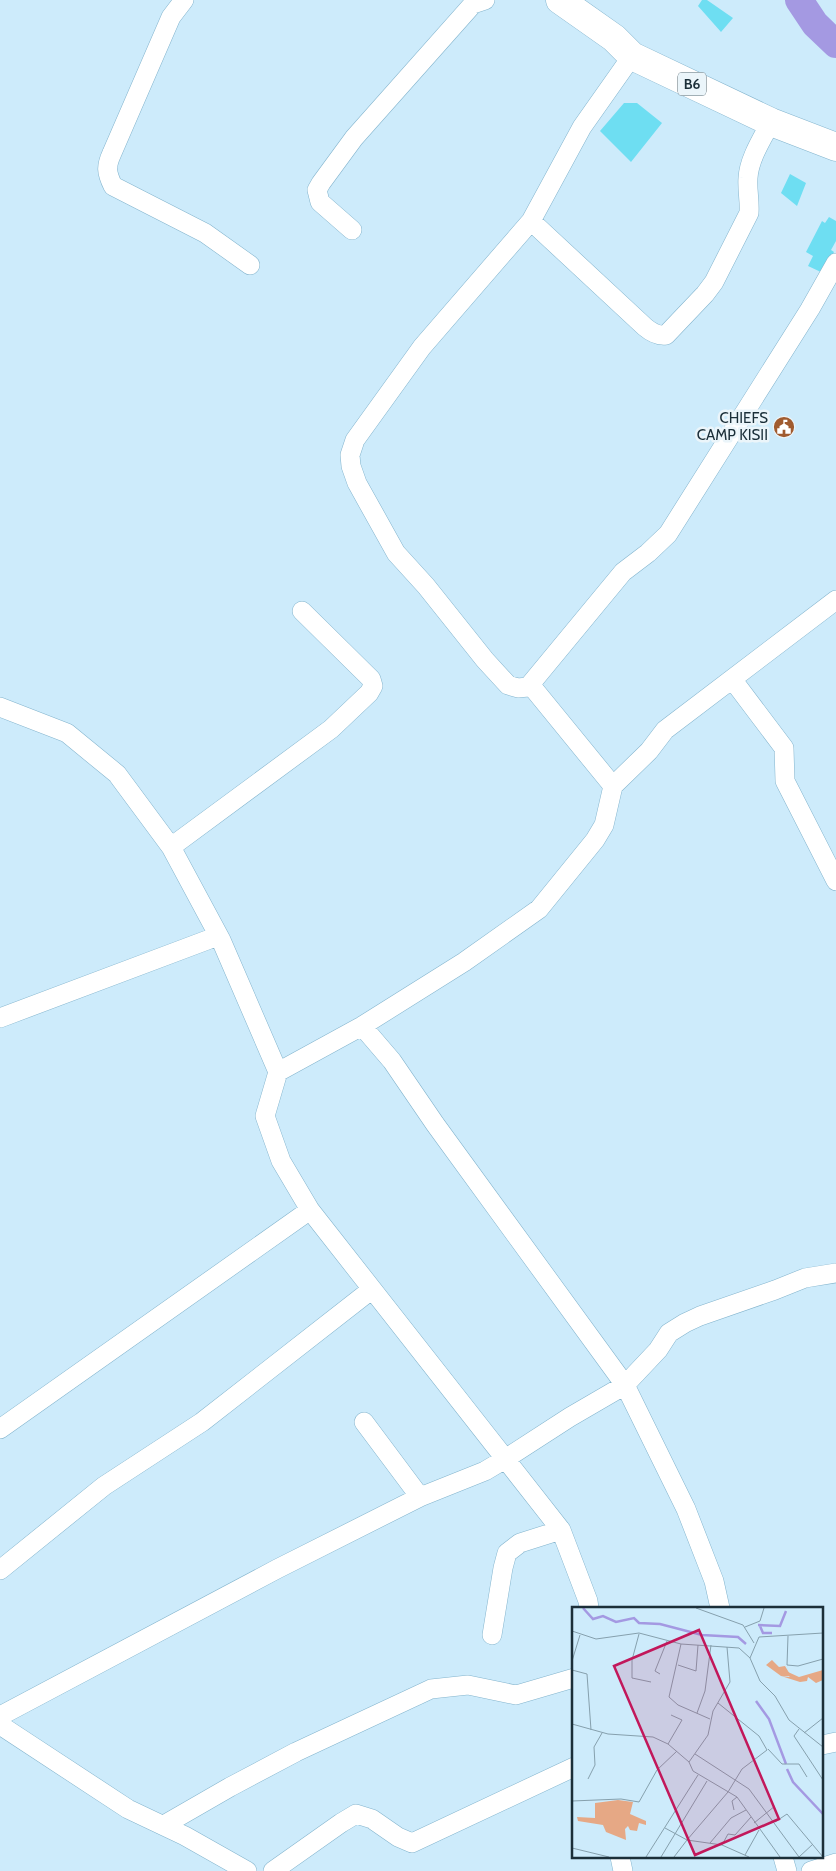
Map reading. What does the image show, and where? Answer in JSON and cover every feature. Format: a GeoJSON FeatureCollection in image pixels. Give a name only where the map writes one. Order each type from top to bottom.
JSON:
{"type":"FeatureCollection","features":[{"type":"Feature","properties":{"kind":"highway","name":"B6"},"geometry":{"type":"LineString","coordinates":[[560,0],[614,38],[632,56],[771,122],[836,148]]}},
{"type":"Feature","properties":{"kind":"street"},"geometry":{"type":"LineString","coordinates":[[184,0],[171,17],[107,165],[108,178],[113,186],[193,226],[250,265]]}},
{"type":"Feature","properties":{"kind":"street"},"geometry":{"type":"LineString","coordinates":[[352,230],[320,202],[318,190],[321,183],[354,138],[473,4],[485,0]]}},
{"type":"Feature","properties":{"kind":"street"},"geometry":{"type":"LineString","coordinates":[[613,786],[533,688],[518,688],[508,685],[485,660],[426,586],[396,553],[357,484],[351,466],[350,455],[355,440],[422,347],[531,221],[582,127],[632,56]]}},
{"type":"Feature","properties":{"kind":"street"},"geometry":{"type":"LineString","coordinates":[[531,221],[652,333],[661,336],[666,335],[706,294],[750,213],[748,176],[753,158],[771,122]]}},
{"type":"Feature","properties":{"kind":"street"},"geometry":{"type":"LineString","coordinates":[[528,687],[623,572],[648,553],[668,534],[810,309],[836,263]]}},
{"type":"Feature","properties":{"kind":"street"},"geometry":{"type":"LineString","coordinates":[[278,1072],[362,1026],[464,962],[539,909],[595,840],[604,825],[613,786],[649,751],[665,730],[836,600]]}},
{"type":"Feature","properties":{"kind":"street"},"geometry":{"type":"LineString","coordinates":[[171,847],[331,729],[370,693],[373,686],[371,678],[302,611]]}},
{"type":"Feature","properties":{"kind":"street"},"geometry":{"type":"LineString","coordinates":[[732,678],[784,748],[784,781],[836,881]]}},
{"type":"Feature","properties":{"kind":"street"},"geometry":{"type":"LineString","coordinates":[[0,707],[67,733],[117,774],[171,847],[218,936],[278,1072],[265,1116],[281,1161],[310,1210],[561,1530],[588,1600],[589,1607]]}},
{"type":"Feature","properties":{"kind":"street"},"geometry":{"type":"LineString","coordinates":[[0,1018],[218,936]]}},
{"type":"Feature","properties":{"kind":"street"},"geometry":{"type":"LineString","coordinates":[[362,1026],[392,1061],[435,1124],[625,1385],[686,1509],[714,1581],[720,1607]]}},
{"type":"Feature","properties":{"kind":"street"},"geometry":{"type":"LineString","coordinates":[[0,1429],[310,1210]]}},
{"type":"Feature","properties":{"kind":"street"},"geometry":{"type":"LineString","coordinates":[[0,1716],[146,1637],[420,1497],[485,1471],[570,1417],[625,1385],[658,1350],[669,1333],[684,1323],[805,1278],[836,1273]]}},
{"type":"Feature","properties":{"kind":"street"},"geometry":{"type":"LineString","coordinates":[[0,1570],[104,1486],[202,1422],[372,1290]]}},
{"type":"Feature","properties":{"kind":"street"},"geometry":{"type":"LineString","coordinates":[[364,1422],[420,1497]]}},
{"type":"Feature","properties":{"kind":"street"},"geometry":{"type":"LineString","coordinates":[[492,1635],[507,1554],[520,1543],[561,1530]]}},
{"type":"Feature","properties":{"kind":"street"},"geometry":{"type":"LineString","coordinates":[[164,1826],[230,1786],[296,1752],[431,1689],[468,1685],[516,1695],[572,1679]]}},
{"type":"Feature","properties":{"kind":"street"},"geometry":{"type":"LineString","coordinates":[[0,1725],[128,1809],[164,1826],[247,1871]]}},
{"type":"Feature","properties":{"kind":"street"},"geometry":{"type":"LineString","coordinates":[[273,1871],[356,1814],[372,1819],[412,1844],[572,1768]]}},
{"type":"Feature","properties":{"kind":"street"},"geometry":{"type":"LineString","coordinates":[[620,1858],[623,1871]]}},
{"type":"Feature","properties":{"kind":"street"},"geometry":{"type":"LineString","coordinates":[[783,1858],[787,1871]]}},
{"type":"Feature","properties":{"kind":"street"},"geometry":{"type":"LineString","coordinates":[[811,1871],[836,1863]]}},
{"type":"Feature","properties":{"kind":"building"},"geometry":{"type":"Polygon","coordinates":[[[702,0],[707,0],[733,18],[721,32],[698,6],[702,0]]]}},
{"type":"Feature","properties":{"kind":"building"},"geometry":{"type":"Polygon","coordinates":[[[624,103],[637,103],[662,123],[631,162],[600,131],[624,103]]]}},
{"type":"Feature","properties":{"kind":"building"},"geometry":{"type":"Polygon","coordinates":[[[790,174],[806,183],[797,206],[781,193],[790,174]]]}},
{"type":"Feature","properties":{"kind":"building"},"geometry":{"type":"Polygon","coordinates":[[[829,217],[836,221],[836,241],[831,250],[834,252],[823,273],[808,266],[813,256],[806,252],[822,221],[825,223],[829,217]]]}},
{"type":"Feature","properties":{"kind":"waterway"},"geometry":{"type":"LineString","coordinates":[[799,0],[815,24],[836,44]]}},
{"type":"Feature","properties":{"kind":"place","name":"CHIEFS CAMP KISII"},"geometry":{"type":"Point","coordinates":[784,427]}}]}
